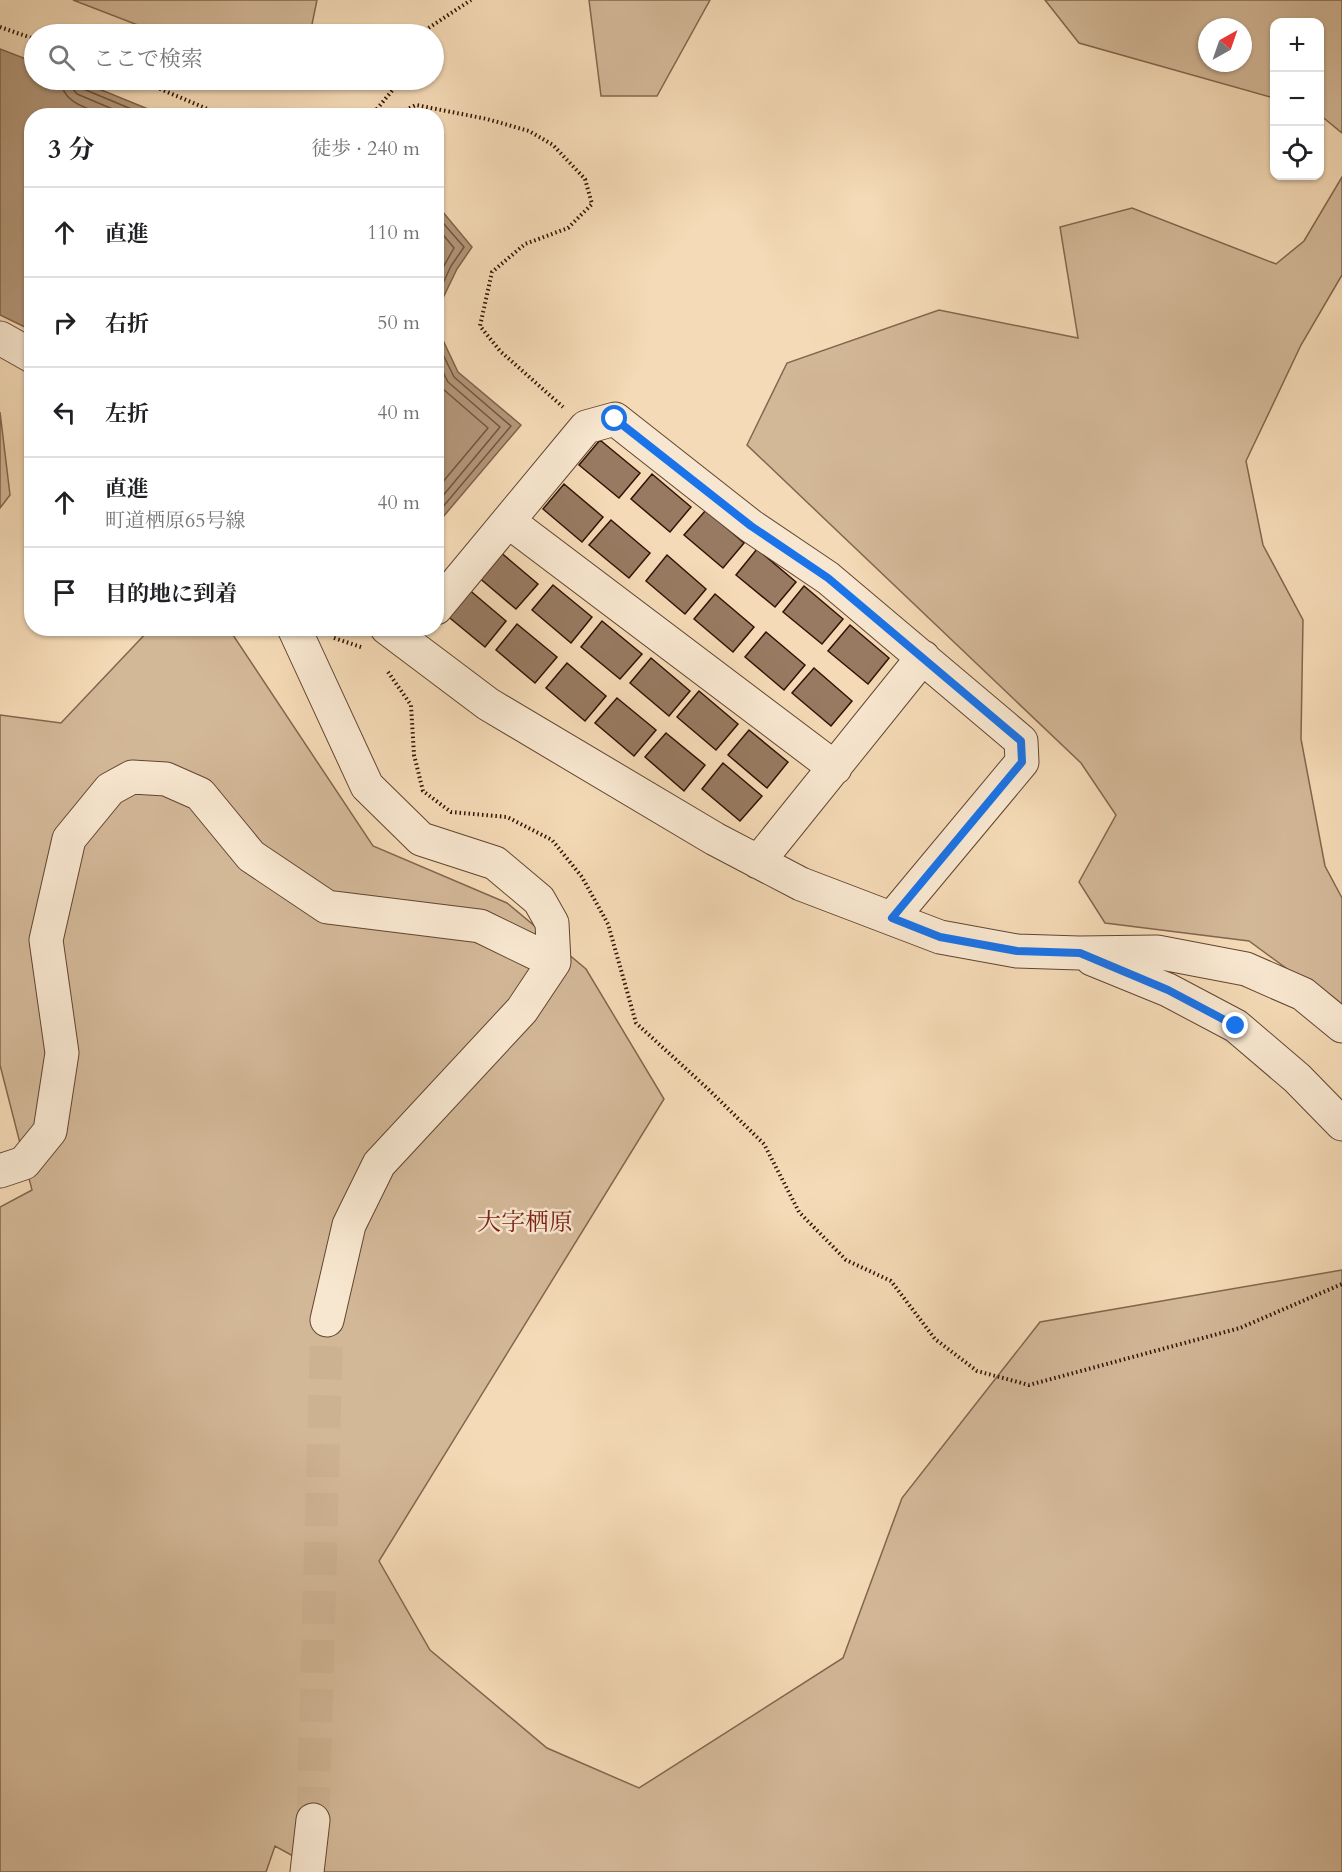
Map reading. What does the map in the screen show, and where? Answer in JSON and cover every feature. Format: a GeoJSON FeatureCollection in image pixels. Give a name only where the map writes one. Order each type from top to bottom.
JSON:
{"type":"FeatureCollection","features":[{"type":"Feature","properties":{"kind":"street"},"geometry":{"type":"LineString","coordinates":[[0,338],[24,352]]}},
{"type":"Feature","properties":{"kind":"street"},"geometry":{"type":"LineString","coordinates":[[444,598],[586,427],[615,419],[751,526],[828,578],[1021,741],[1022,762],[892,918]]}},
{"type":"Feature","properties":{"kind":"street"},"geometry":{"type":"LineString","coordinates":[[508,521],[835,768]]}},
{"type":"Feature","properties":{"kind":"street"},"geometry":{"type":"LineString","coordinates":[[298,636],[367,786],[421,839],[495,863],[539,900],[552,923],[554,962],[522,1010],[379,1164],[349,1225],[327,1320]]}},
{"type":"Feature","properties":{"kind":"street"},"geometry":{"type":"LineString","coordinates":[[395,638],[488,704],[715,839],[801,884],[940,937],[1017,951],[1157,952],[1246,969],[1303,994],[1342,1026]]}},
{"type":"Feature","properties":{"kind":"street"},"geometry":{"type":"LineString","coordinates":[[758,862],[923,657]]}},
{"type":"Feature","properties":{"kind":"street"},"geometry":{"type":"LineString","coordinates":[[0,1171],[24,1163],[50,1131],[62,1053],[46,940],[69,839],[110,789],[132,777],[166,779],[200,794],[251,856],[327,907],[480,926],[554,962]]}},
{"type":"Feature","properties":{"kind":"street"},"geometry":{"type":"LineString","coordinates":[[1080,953],[1168,990],[1236,1026],[1297,1078],[1342,1124]]}},
{"type":"Feature","properties":{"kind":"street"},"geometry":{"type":"LineString","coordinates":[[307,1872],[314,1820]]}},
{"type":"Feature","properties":{"kind":"path"},"geometry":{"type":"LineString","coordinates":[[435,24],[471,0]]}},
{"type":"Feature","properties":{"kind":"path"},"geometry":{"type":"LineString","coordinates":[[0,27],[24,35]]}},
{"type":"Feature","properties":{"kind":"path"},"geometry":{"type":"LineString","coordinates":[[163,90],[205,108]]}},
{"type":"Feature","properties":{"kind":"path"},"geometry":{"type":"LineString","coordinates":[[377,108],[392,90]]}},
{"type":"Feature","properties":{"kind":"path"},"geometry":{"type":"LineString","coordinates":[[410,108],[416,105],[431,108]]}},
{"type":"Feature","properties":{"kind":"path"},"geometry":{"type":"LineString","coordinates":[[444,111],[529,130],[553,146],[585,179],[592,204],[568,228],[525,244],[492,272],[480,326],[500,351],[586,427]]}},
{"type":"Feature","properties":{"kind":"path"},"geometry":{"type":"LineString","coordinates":[[327,636],[360,647],[395,638]]}},
{"type":"Feature","properties":{"kind":"path"},"geometry":{"type":"LineString","coordinates":[[383,667],[411,705],[414,755],[423,791],[451,812],[507,817],[552,840],[582,877],[608,924],[636,1023],[764,1144],[799,1212],[846,1260],[891,1281],[934,1339],[977,1371],[1029,1385],[1240,1328],[1342,1284]]}},
{"type":"Feature","properties":{"kind":"shaded area"},"geometry":{"type":"Polygon","coordinates":[[[73,0],[317,0],[312,24],[135,24],[73,0]]]}},
{"type":"Feature","properties":{"kind":"shaded area"},"geometry":{"type":"Polygon","coordinates":[[[589,0],[710,0],[657,96],[601,96],[589,0]]]}},
{"type":"Feature","properties":{"kind":"shaded area"},"geometry":{"type":"Polygon","coordinates":[[[1045,0],[1342,0],[1342,133],[1324,118],[1324,18],[1270,18],[1270,97],[1079,43],[1045,0]]]}},
{"type":"Feature","properties":{"kind":"shaded area"},"geometry":{"type":"Polygon","coordinates":[[[1342,177],[1342,275],[1301,345],[1246,461],[1263,545],[1303,620],[1301,739],[1325,866],[1342,898],[1342,1009],[1249,941],[1105,923],[1079,882],[1116,815],[1081,763],[747,445],[787,363],[939,310],[1078,338],[1060,227],[1132,208],[1276,264],[1304,241],[1342,177]]]}},
{"type":"Feature","properties":{"kind":"shaded area"},"geometry":{"type":"Polygon","coordinates":[[[0,412],[10,495],[0,508],[0,412]]]}},
{"type":"Feature","properties":{"kind":"shaded area"},"geometry":{"type":"Polygon","coordinates":[[[143,636],[234,636],[373,846],[507,903],[586,969],[664,1099],[379,1561],[430,1650],[547,1748],[639,1788],[843,1658],[902,1498],[1040,1322],[1342,1270],[1342,1872],[322,1872],[275,1846],[266,1872],[0,1872],[0,1207],[32,1190],[0,1065],[0,715],[61,723],[143,636]]]}},
{"type":"Feature","properties":{"kind":"water"},"geometry":{"type":"Polygon","coordinates":[[[0,49],[24,58],[24,90],[101,90],[146,108],[24,108],[24,327],[0,315],[0,49]]]}},
{"type":"Feature","properties":{"kind":"water"},"geometry":{"type":"Polygon","coordinates":[[[444,213],[472,247],[457,269],[444,296],[444,213]]]}},
{"type":"Feature","properties":{"kind":"water"},"geometry":{"type":"Polygon","coordinates":[[[444,342],[458,372],[521,425],[444,516],[444,342]]]}},
{"type":"Feature","properties":{"kind":"building"},"geometry":{"type":"Polygon","coordinates":[[[600,440],[640,473],[619,498],[579,465],[600,440]]]}},
{"type":"Feature","properties":{"kind":"building"},"geometry":{"type":"Polygon","coordinates":[[[652,474],[691,507],[670,532],[631,499],[652,474]]]}},
{"type":"Feature","properties":{"kind":"building"},"geometry":{"type":"Polygon","coordinates":[[[564,484],[603,517],[582,542],[543,509],[564,484]]]}},
{"type":"Feature","properties":{"kind":"building"},"geometry":{"type":"Polygon","coordinates":[[[706,510],[744,543],[723,568],[684,535],[706,510]]]}},
{"type":"Feature","properties":{"kind":"building"},"geometry":{"type":"Polygon","coordinates":[[[611,520],[650,553],[629,578],[589,545],[611,520]]]}},
{"type":"Feature","properties":{"kind":"building"},"geometry":{"type":"Polygon","coordinates":[[[757,549],[796,582],[775,607],[736,575],[757,549]]]}},
{"type":"Feature","properties":{"kind":"building"},"geometry":{"type":"Polygon","coordinates":[[[499,551],[538,584],[516,609],[477,576],[499,551]]]}},
{"type":"Feature","properties":{"kind":"building"},"geometry":{"type":"Polygon","coordinates":[[[667,555],[706,589],[685,614],[646,581],[667,555]]]}},
{"type":"Feature","properties":{"kind":"building"},"geometry":{"type":"Polygon","coordinates":[[[553,585],[592,617],[571,643],[532,610],[553,585]]]}},
{"type":"Feature","properties":{"kind":"building"},"geometry":{"type":"Polygon","coordinates":[[[804,586],[843,619],[822,644],[783,612],[804,586]]]}},
{"type":"Feature","properties":{"kind":"building"},"geometry":{"type":"Polygon","coordinates":[[[467,588],[506,621],[485,647],[445,614],[467,588]]]}},
{"type":"Feature","properties":{"kind":"building"},"geometry":{"type":"Polygon","coordinates":[[[715,594],[754,627],[733,652],[694,619],[715,594]]]}},
{"type":"Feature","properties":{"kind":"building"},"geometry":{"type":"Polygon","coordinates":[[[602,621],[642,654],[620,679],[581,647],[602,621]]]}},
{"type":"Feature","properties":{"kind":"building"},"geometry":{"type":"Polygon","coordinates":[[[517,624],[557,657],[535,683],[496,650],[517,624]]]}},
{"type":"Feature","properties":{"kind":"building"},"geometry":{"type":"Polygon","coordinates":[[[850,625],[889,658],[868,684],[828,651],[850,625]]]}},
{"type":"Feature","properties":{"kind":"building"},"geometry":{"type":"Polygon","coordinates":[[[766,632],[805,665],[784,690],[745,657],[766,632]]]}},
{"type":"Feature","properties":{"kind":"building"},"geometry":{"type":"Polygon","coordinates":[[[651,658],[690,691],[669,716],[630,683],[651,658]]]}},
{"type":"Feature","properties":{"kind":"building"},"geometry":{"type":"Polygon","coordinates":[[[567,663],[606,696],[585,721],[546,688],[567,663]]]}},
{"type":"Feature","properties":{"kind":"building"},"geometry":{"type":"Polygon","coordinates":[[[814,668],[852,701],[831,726],[792,693],[814,668]]]}},
{"type":"Feature","properties":{"kind":"building"},"geometry":{"type":"Polygon","coordinates":[[[699,691],[738,724],[716,750],[677,717],[699,691]]]}},
{"type":"Feature","properties":{"kind":"building"},"geometry":{"type":"Polygon","coordinates":[[[617,698],[656,730],[634,756],[595,723],[617,698]]]}},
{"type":"Feature","properties":{"kind":"building"},"geometry":{"type":"Polygon","coordinates":[[[749,730],[788,762],[767,788],[728,755],[749,730]]]}},
{"type":"Feature","properties":{"kind":"building"},"geometry":{"type":"Polygon","coordinates":[[[666,733],[705,765],[684,791],[645,757],[666,733]]]}},
{"type":"Feature","properties":{"kind":"building"},"geometry":{"type":"Polygon","coordinates":[[[723,763],[762,796],[740,821],[702,789],[723,763]]]}},
{"type":"Feature","properties":{"kind":"tunnel"},"geometry":{"type":"LineString","coordinates":[[313,1820],[327,1320]]}},
{"type":"Feature","properties":{"kind":"district","name":"大字栖原"},"geometry":{"type":"Point","coordinates":[525,1222]}},
{"type":"Feature","properties":{"kind":"route"},"geometry":{"type":"LineString","coordinates":[[615,419],[751,526],[828,578],[1021,741],[1022,762],[892,918],[940,937],[1017,951],[1080,953],[1168,990],[1236,1026]]}}]}
